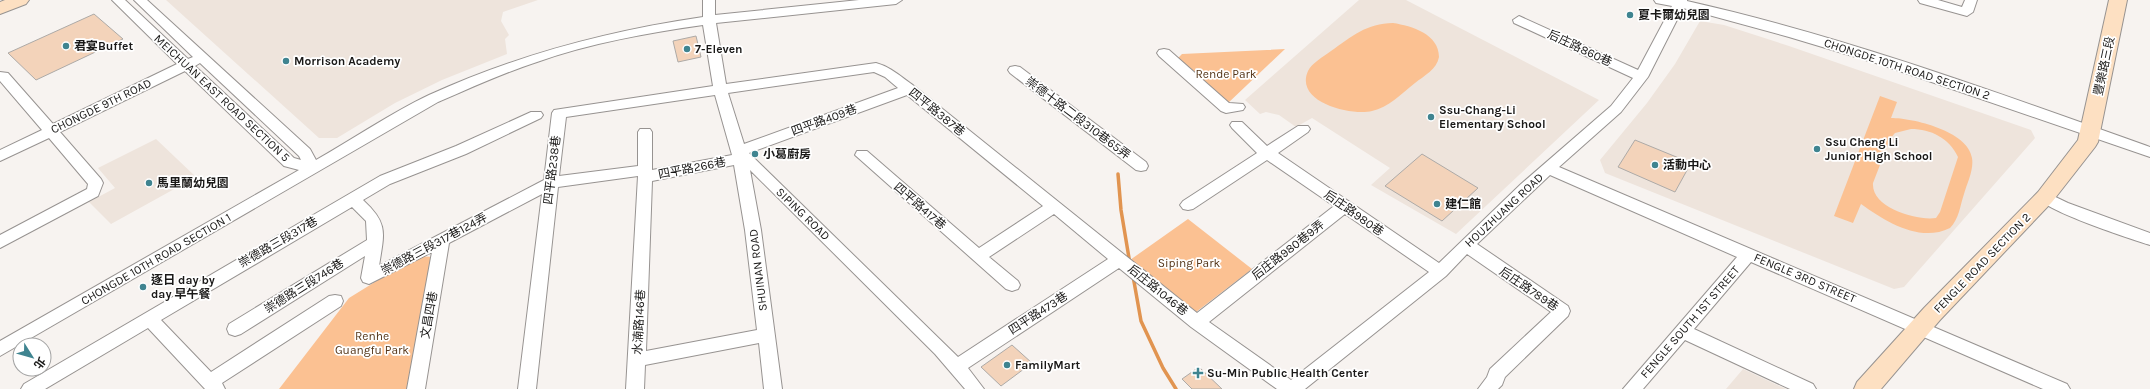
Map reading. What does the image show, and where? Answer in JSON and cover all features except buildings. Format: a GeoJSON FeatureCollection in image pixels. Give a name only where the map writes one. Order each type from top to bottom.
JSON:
{"type":"FeatureCollection","features":[{"type":"Feature","properties":{"kind":"street"},"geometry":{"type":"LineString","coordinates":[[0,9],[20,0]]}},
{"type":"Feature","properties":{"kind":"street","name":"MEICHUAN EAST ROAD SECTION 5"},"geometry":{"type":"LineString","coordinates":[[118,0],[289,162],[312,168]]}},
{"type":"Feature","properties":{"kind":"street","name":"MEICHUAN EAST ROAD SECTION 5"},"geometry":{"type":"LineString","coordinates":[[140,0],[305,153],[312,168]]}},
{"type":"Feature","properties":{"kind":"street","name":"SIPING ROAD"},"geometry":{"type":"LineString","coordinates":[[709,0],[709,20],[720,90],[739,155],[957,366],[975,389]]}},
{"type":"Feature","properties":{"kind":"street"},"geometry":{"type":"LineString","coordinates":[[312,168],[433,99],[533,58],[588,43],[709,20],[896,0]]}},
{"type":"Feature","properties":{"kind":"street","name":"CHONGDE 10TH ROAD SECTION 2"},"geometry":{"type":"LineString","coordinates":[[1660,0],[1680,2],[1851,50],[1980,92],[2150,152]]}},
{"type":"Feature","properties":{"kind":"street"},"geometry":{"type":"LineString","coordinates":[[1924,0],[1969,6]]}},
{"type":"Feature","properties":{"kind":"street","name":"豐樂路三段"},"geometry":{"type":"LineString","coordinates":[[2090,131],[2118,0]]}},
{"type":"Feature","properties":{"kind":"street","name":"HOUZHUANG ROAD"},"geometry":{"type":"LineString","coordinates":[[1291,389],[1440,272],[1466,245],[1616,109],[1641,77],[1680,2]]}},
{"type":"Feature","properties":{"kind":"street","name":"后庄路860巷"},"geometry":{"type":"LineString","coordinates":[[1519,20],[1641,77]]}},
{"type":"Feature","properties":{"kind":"street"},"geometry":{"type":"LineString","coordinates":[[1164,53],[1226,108],[1238,107]]}},
{"type":"Feature","properties":{"kind":"street","name":"CHONGDE 9TH ROAD"},"geometry":{"type":"LineString","coordinates":[[0,156],[202,57]]}},
{"type":"Feature","properties":{"kind":"street","name":"四平路387巷"},"geometry":{"type":"LineString","coordinates":[[720,90],[876,67],[890,74],[1120,259]]}},
{"type":"Feature","properties":{"kind":"street","name":"崇德十路二段310巷65弄"},"geometry":{"type":"LineString","coordinates":[[1015,70],[1141,166]]}},
{"type":"Feature","properties":{"kind":"street"},"geometry":{"type":"LineString","coordinates":[[0,77],[3,76],[96,183],[93,192],[0,242]]}},
{"type":"Feature","properties":{"kind":"street","name":"四平路409巷"},"geometry":{"type":"LineString","coordinates":[[739,155],[909,89]]}},
{"type":"Feature","properties":{"kind":"street","name":"四平路238巷"},"geometry":{"type":"LineString","coordinates":[[526,389],[559,113],[720,90]]}},
{"type":"Feature","properties":{"kind":"street","name":"崇德路三段317巷"},"geometry":{"type":"LineString","coordinates":[[30,389],[385,180],[461,150],[536,115]]}},
{"type":"Feature","properties":{"kind":"street","name":"后庄路980巷"},"geometry":{"type":"LineString","coordinates":[[1237,125],[1256,145],[1440,272]]}},
{"type":"Feature","properties":{"kind":"street"},"geometry":{"type":"LineString","coordinates":[[1188,205],[1303,129]]}},
{"type":"Feature","properties":{"kind":"street","name":"FENGLE ROAD SECTION 2"},"geometry":{"type":"LineString","coordinates":[[1866,389],[1932,314],[2045,197],[2088,142],[2090,131]]}},
{"type":"Feature","properties":{"kind":"street","name":"水湳路146巷"},"geometry":{"type":"LineString","coordinates":[[645,132],[645,174],[636,360],[765,335]]}},
{"type":"Feature","properties":{"kind":"street","name":"四平路266巷"},"geometry":{"type":"LineString","coordinates":[[550,183],[645,174],[739,155]]}},
{"type":"Feature","properties":{"kind":"street","name":"SHUINAN ROAD"},"geometry":{"type":"LineString","coordinates":[[739,155],[753,230],[773,389]]}},
{"type":"Feature","properties":{"kind":"street","name":"四平路417巷"},"geometry":{"type":"LineString","coordinates":[[862,155],[1012,285]]}},
{"type":"Feature","properties":{"kind":"street","name":"CHONGDE 10TH ROAD SECTION 1"},"geometry":{"type":"LineString","coordinates":[[0,349],[312,168]]}},
{"type":"Feature","properties":{"kind":"street","name":"FENGLE 3RD STREET"},"geometry":{"type":"LineString","coordinates":[[1549,169],[2060,389]]}},
{"type":"Feature","properties":{"kind":"street","name":"崇德路三段317巷124弄"},"geometry":{"type":"LineString","coordinates":[[358,204],[372,219],[377,234],[370,263],[369,278],[550,183]]}},
{"type":"Feature","properties":{"kind":"street"},"geometry":{"type":"LineString","coordinates":[[2045,197],[2063,207],[2150,239]]}},
{"type":"Feature","properties":{"kind":"street"},"geometry":{"type":"LineString","coordinates":[[978,256],[1055,206]]}},
{"type":"Feature","properties":{"kind":"street","name":"后庄路980巷9弄"},"geometry":{"type":"LineString","coordinates":[[1231,295],[1345,206]]}},
{"type":"Feature","properties":{"kind":"street","name":"文昌四巷"},"geometry":{"type":"LineString","coordinates":[[416,389],[442,241]]}},
{"type":"Feature","properties":{"kind":"street","name":"崇德路三段746巷"},"geometry":{"type":"LineString","coordinates":[[235,329],[374,242]]}},
{"type":"Feature","properties":{"kind":"street","name":"后庄路789巷"},"geometry":{"type":"LineString","coordinates":[[1466,245],[1562,311],[1496,374],[1496,380],[1487,389]]}},
{"type":"Feature","properties":{"kind":"street","name":"FENGLE SOUTH 1ST STREET"},"geometry":{"type":"LineString","coordinates":[[1632,389],[1749,254]]}},
{"type":"Feature","properties":{"kind":"street","name":"四平路473巷"},"geometry":{"type":"LineString","coordinates":[[957,366],[1120,259]]}},
{"type":"Feature","properties":{"kind":"street","name":"后庄路1046巷"},"geometry":{"type":"LineString","coordinates":[[1120,259],[1197,322],[1291,389]]}},
{"type":"Feature","properties":{"kind":"street","name":"后庄路1046巷"},"geometry":{"type":"LineString","coordinates":[[1197,322],[1231,295]]}},
{"type":"Feature","properties":{"kind":"street"},"geometry":{"type":"LineString","coordinates":[[149,318],[213,386],[335,301]]}},
{"type":"Feature","properties":{"kind":"street"},"geometry":{"type":"LineString","coordinates":[[1682,331],[1807,389]]}},
{"type":"Feature","properties":{"kind":"street"},"geometry":{"type":"LineString","coordinates":[[635,389],[636,360]]}},
{"type":"Feature","properties":{"kind":"shaded area"},"geometry":{"type":"Polygon","coordinates":[[[166,0],[538,0],[503,12],[501,21],[509,35],[505,39],[507,54],[442,80],[395,103],[337,138],[319,138],[166,0]]]}},
{"type":"Feature","properties":{"kind":"shaded area","name":"Ssu-Chang-Li Elementary School"},"geometry":{"type":"Polygon","coordinates":[[[1359,0],[1406,0],[1599,100],[1456,234],[1371,185],[1390,168],[1312,118],[1296,127],[1279,115],[1266,112],[1260,114],[1245,100],[1359,0]]]}},
{"type":"Feature","properties":{"kind":"shaded area","name":"Ssu Cheng Li Junior High School"},"geometry":{"type":"Polygon","coordinates":[[[1700,21],[1724,25],[1789,46],[2031,130],[2035,138],[1904,287],[1894,289],[1605,173],[1600,160],[1647,103],[1675,64],[1700,21]]]}},
{"type":"Feature","properties":{"kind":"shaded area","name":"馬里蘭幼兒園"},"geometry":{"type":"Polygon","coordinates":[[[156,139],[196,177],[111,224],[89,202],[115,188],[98,168],[156,139]]]}},
{"type":"Feature","properties":{"kind":"shaded area"},"geometry":{"type":"Polygon","coordinates":[[[1743,369],[1786,389],[1726,389],[1743,369]]]}},
{"type":"Feature","properties":{"kind":"green space"},"geometry":{"type":"Polygon","coordinates":[[[1393,23],[1408,26],[1423,32],[1434,42],[1438,49],[1439,57],[1436,65],[1426,75],[1384,107],[1372,111],[1363,112],[1339,109],[1317,99],[1309,91],[1306,82],[1308,71],[1315,63],[1345,41],[1367,28],[1375,25],[1393,23]]]}},
{"type":"Feature","properties":{"kind":"green space","name":"Rende Park"},"geometry":{"type":"Polygon","coordinates":[[[1285,49],[1226,105],[1177,59],[1182,54],[1285,49]]]}},
{"type":"Feature","properties":{"kind":"green space"},"geometry":{"type":"Polygon","coordinates":[[[1880,96],[1897,102],[1891,118],[1912,120],[1938,128],[1961,140],[1968,149],[1972,158],[1971,172],[1957,216],[1950,228],[1939,232],[1915,232],[1892,223],[1861,204],[1853,223],[1834,216],[1880,96]],[[1918,129],[1895,133],[1890,139],[1873,183],[1874,192],[1887,206],[1897,211],[1918,217],[1936,218],[1940,212],[1958,157],[1950,145],[1939,136],[1918,129]]]}},
{"type":"Feature","properties":{"kind":"green space","name":"Siping Park"},"geometry":{"type":"Polygon","coordinates":[[[1188,219],[1252,269],[1196,312],[1130,260],[1188,219]]]}},
{"type":"Feature","properties":{"kind":"green space","name":"Renhe Guangfu Park"},"geometry":{"type":"Polygon","coordinates":[[[417,256],[434,257],[409,389],[279,389],[349,298],[417,256]]]}},
{"type":"Feature","properties":{"kind":"waterway"},"geometry":{"type":"LineString","coordinates":[[1118,174],[1121,210],[1130,264]]}},
{"type":"Feature","properties":{"kind":"waterway"},"geometry":{"type":"LineString","coordinates":[[1133,276],[1141,321],[1163,368],[1176,389]]}},
{"type":"Feature","properties":{"kind":"place","name":"夏卡爾幼兒園"},"geometry":{"type":"Point","coordinates":[1630,15]}},
{"type":"Feature","properties":{"kind":"place","name":"君宴Buffet"},"geometry":{"type":"Point","coordinates":[66,46]}},
{"type":"Feature","properties":{"kind":"place","name":"7-Eleven"},"geometry":{"type":"Point","coordinates":[687,49]}},
{"type":"Feature","properties":{"kind":"place","name":"Morrison Academy"},"geometry":{"type":"Point","coordinates":[286,61]}},
{"type":"Feature","properties":{"kind":"place","name":"Ssu-Chang-Li Elementary School"},"geometry":{"type":"Point","coordinates":[1431,117]}},
{"type":"Feature","properties":{"kind":"place","name":"Ssu Cheng Li Junior High School"},"geometry":{"type":"Point","coordinates":[1817,149]}},
{"type":"Feature","properties":{"kind":"place","name":"小葛廚房"},"geometry":{"type":"Point","coordinates":[755,154]}},
{"type":"Feature","properties":{"kind":"place","name":"活動中心"},"geometry":{"type":"Point","coordinates":[1655,165]}},
{"type":"Feature","properties":{"kind":"place","name":"馬里蘭幼兒園"},"geometry":{"type":"Point","coordinates":[149,183]}},
{"type":"Feature","properties":{"kind":"place","name":"建仁館"},"geometry":{"type":"Point","coordinates":[1437,204]}},
{"type":"Feature","properties":{"kind":"place","name":"逐日 day by day 早午餐"},"geometry":{"type":"Point","coordinates":[143,287]}},
{"type":"Feature","properties":{"kind":"place","name":"FamilyMart"},"geometry":{"type":"Point","coordinates":[1007,365]}},
{"type":"Feature","properties":{"kind":"place","name":"Su-Min Public Health Center"},"geometry":{"type":"Point","coordinates":[1198,373]}}]}
